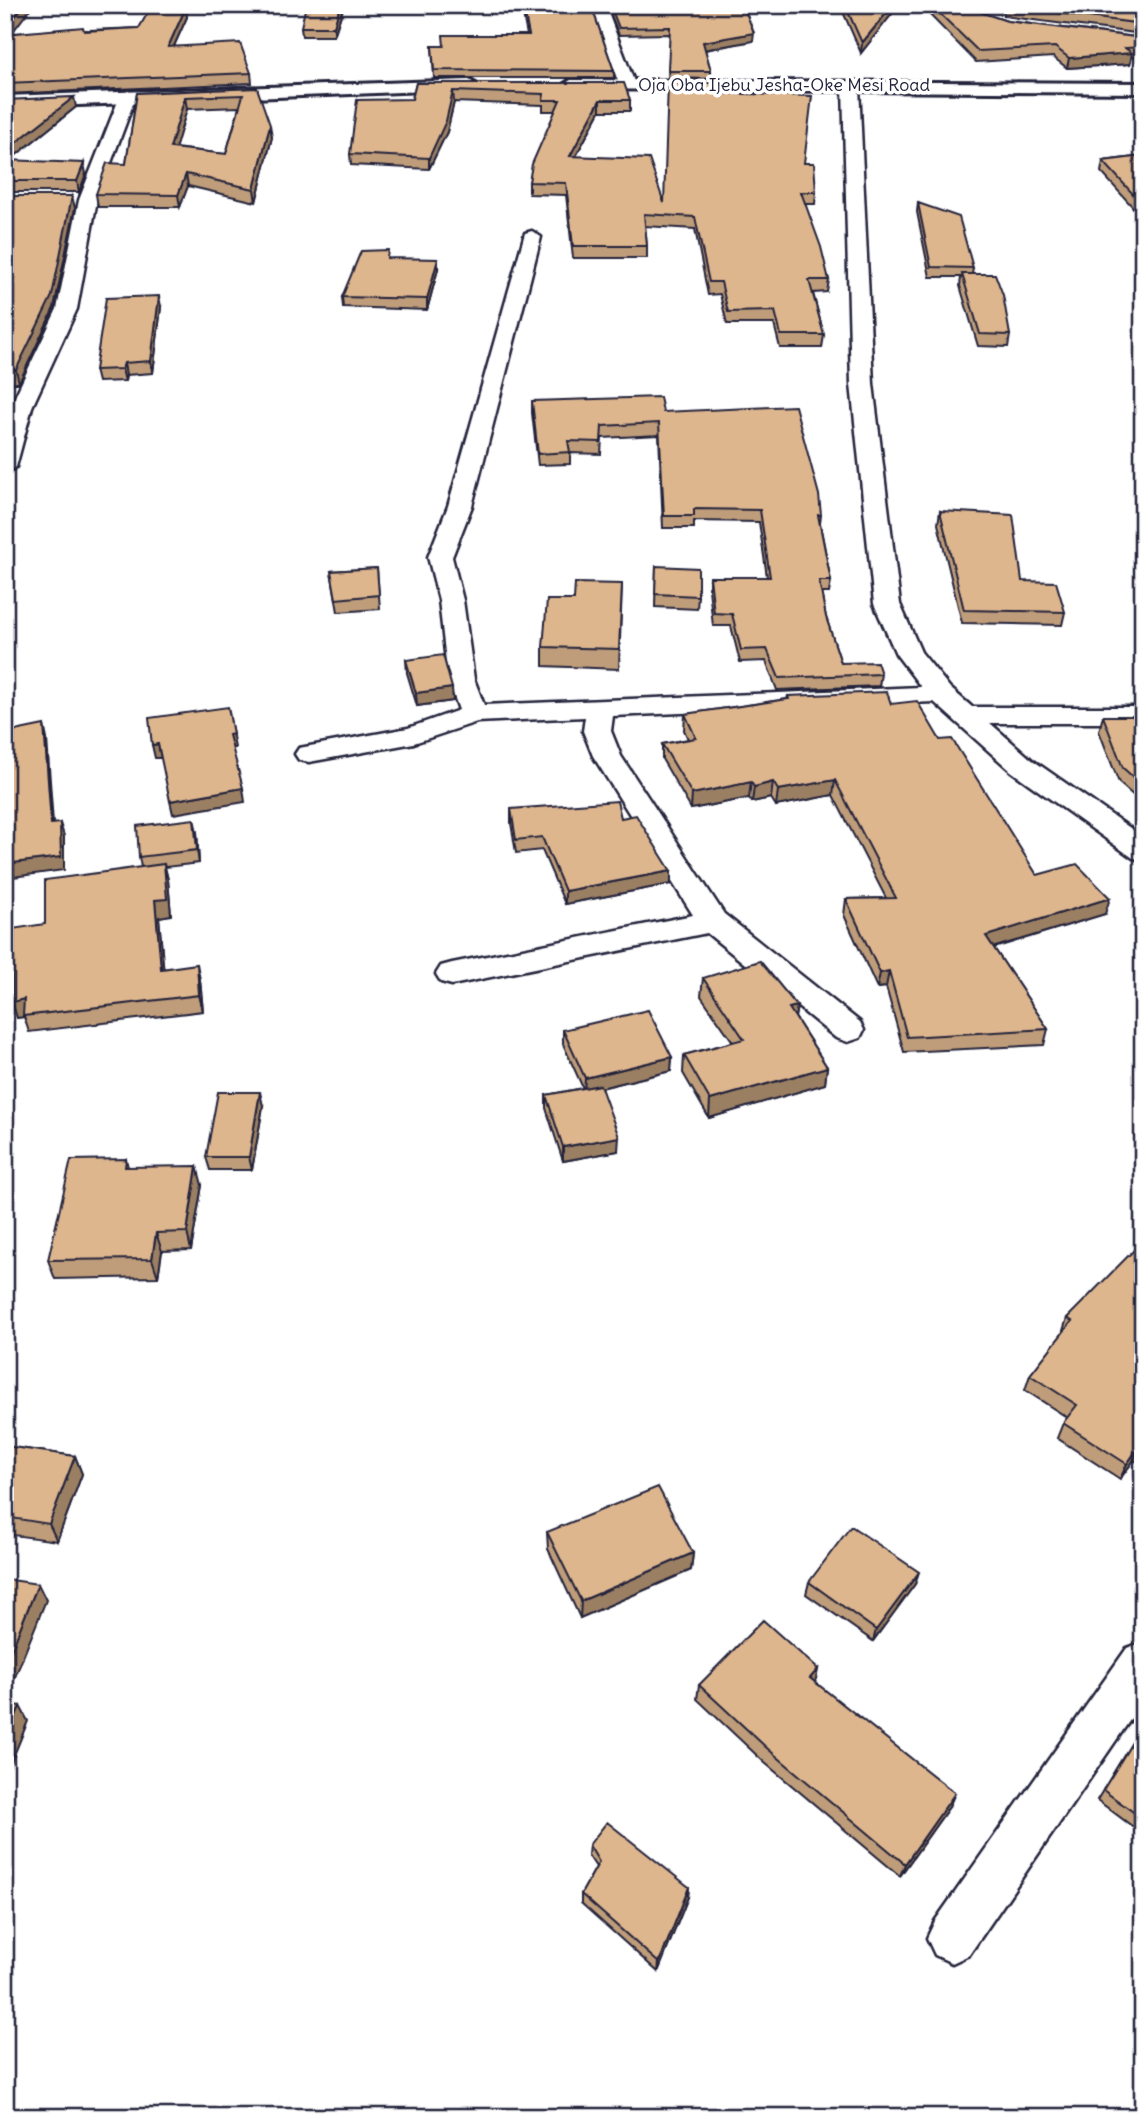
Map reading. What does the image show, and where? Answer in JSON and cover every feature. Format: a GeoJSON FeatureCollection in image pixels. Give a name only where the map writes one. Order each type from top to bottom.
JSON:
{"type":"FeatureCollection","features":[{"type":"Feature","properties":{"kind":"main road"},"geometry":{"type":"LineString","coordinates":[[5,102],[493,85]]}},
{"type":"Feature","properties":{"kind":"main road","name":"Oja Oba Ijebu Jesha-Oke Mesi Road"},"geometry":{"type":"LineString","coordinates":[[547,85],[1141,89]]}},
{"type":"Feature","properties":{"kind":"street"},"geometry":{"type":"LineString","coordinates":[[598,5],[627,84]]}},
{"type":"Feature","properties":{"kind":"street"},"geometry":{"type":"LineString","coordinates":[[851,86],[862,384],[887,604],[909,654],[941,694],[1021,765],[1143,851]]}},
{"type":"Feature","properties":{"kind":"street"},"geometry":{"type":"LineString","coordinates":[[5,467],[22,407],[67,309],[81,200],[128,96]]}},
{"type":"Feature","properties":{"kind":"street"},"geometry":{"type":"LineString","coordinates":[[474,714],[461,679],[451,600],[440,557],[460,506],[532,237]]}},
{"type":"Feature","properties":{"kind":"street"},"geometry":{"type":"LineString","coordinates":[[309,754],[414,735],[474,714],[941,694]]}},
{"type":"Feature","properties":{"kind":"street"},"geometry":{"type":"LineString","coordinates":[[600,709],[597,731],[607,756],[713,921],[848,1030]]}},
{"type":"Feature","properties":{"kind":"street"},"geometry":{"type":"LineString","coordinates":[[966,715],[1143,715]]}},
{"type":"Feature","properties":{"kind":"street"},"geometry":{"type":"LineString","coordinates":[[452,974],[713,921]]}},
{"type":"Feature","properties":{"kind":"street"},"geometry":{"type":"LineString","coordinates":[[952,1938],[1143,1663]]}},
{"type":"Feature","properties":{"kind":"building"},"geometry":{"type":"Polygon","coordinates":[[[5,5],[24,5],[5,29],[5,5]]]}},
{"type":"Feature","properties":{"kind":"building"},"geometry":{"type":"Polygon","coordinates":[[[306,5],[340,5],[334,27],[301,27],[306,5]]]}},
{"type":"Feature","properties":{"kind":"building"},"geometry":{"type":"Polygon","coordinates":[[[523,5],[591,5],[614,71],[434,70],[432,46],[444,46],[443,35],[529,35],[523,5]]]}},
{"type":"Feature","properties":{"kind":"building"},"geometry":{"type":"Polygon","coordinates":[[[610,5],[743,5],[754,33],[703,42],[711,71],[668,71],[670,27],[619,28],[610,5]]]}},
{"type":"Feature","properties":{"kind":"building"},"geometry":{"type":"Polygon","coordinates":[[[845,5],[893,5],[862,43],[845,5]]]}},
{"type":"Feature","properties":{"kind":"building"},"geometry":{"type":"Polygon","coordinates":[[[931,5],[959,5],[1007,21],[1143,38],[1143,47],[1125,48],[1132,53],[1069,58],[1055,47],[978,51],[931,5]]]}},
{"type":"Feature","properties":{"kind":"building"},"geometry":{"type":"Polygon","coordinates":[[[1143,5],[1143,24],[1004,6],[1143,5]]]}},
{"type":"Feature","properties":{"kind":"building"},"geometry":{"type":"Polygon","coordinates":[[[151,7],[186,7],[168,47],[240,43],[251,73],[5,83],[5,34],[83,27],[84,31],[139,28],[151,7]]]}},
{"type":"Feature","properties":{"kind":"building"},"geometry":{"type":"Polygon","coordinates":[[[416,83],[624,83],[630,100],[600,100],[570,156],[649,159],[664,203],[668,83],[715,83],[718,93],[812,96],[804,163],[814,163],[816,192],[801,192],[821,247],[829,280],[809,280],[824,335],[781,335],[775,311],[728,312],[721,282],[709,282],[695,217],[644,214],[647,246],[573,246],[566,183],[529,182],[532,164],[560,100],[543,100],[544,94],[453,91],[446,121],[429,158],[350,154],[357,100],[412,99],[416,83]]]}},
{"type":"Feature","properties":{"kind":"building"},"geometry":{"type":"Polygon","coordinates":[[[257,88],[270,125],[254,189],[186,174],[178,195],[96,194],[107,163],[126,164],[137,93],[257,88]],[[243,95],[185,97],[170,148],[226,154],[243,95]]]}},
{"type":"Feature","properties":{"kind":"building"},"geometry":{"type":"Polygon","coordinates":[[[74,97],[5,151],[5,100],[74,97]]]}},
{"type":"Feature","properties":{"kind":"building"},"geometry":{"type":"Polygon","coordinates":[[[1143,156],[1143,208],[1103,161],[1143,156]]]}},
{"type":"Feature","properties":{"kind":"building"},"geometry":{"type":"Polygon","coordinates":[[[5,160],[84,163],[77,181],[5,181],[5,160]]]}},
{"type":"Feature","properties":{"kind":"building"},"geometry":{"type":"Polygon","coordinates":[[[5,196],[72,196],[52,296],[16,370],[9,370],[5,380],[5,196]]]}},
{"type":"Feature","properties":{"kind":"building"},"geometry":{"type":"Polygon","coordinates":[[[918,203],[959,217],[973,268],[931,267],[918,203]]]}},
{"type":"Feature","properties":{"kind":"building"},"geometry":{"type":"Polygon","coordinates":[[[388,250],[387,258],[438,259],[427,299],[342,297],[361,251],[388,250]]]}},
{"type":"Feature","properties":{"kind":"building"},"geometry":{"type":"Polygon","coordinates":[[[962,274],[995,274],[1003,295],[1010,335],[980,334],[962,274]]]}},
{"type":"Feature","properties":{"kind":"building"},"geometry":{"type":"Polygon","coordinates":[[[159,296],[151,361],[124,363],[122,369],[95,370],[106,298],[159,296]]]}},
{"type":"Feature","properties":{"kind":"building"},"geometry":{"type":"Polygon","coordinates":[[[660,397],[663,412],[795,406],[819,495],[821,515],[818,515],[831,581],[819,581],[826,617],[841,663],[877,662],[881,674],[779,678],[767,649],[741,650],[732,614],[714,613],[710,577],[770,577],[760,510],[694,509],[694,516],[664,516],[659,423],[602,426],[601,442],[568,441],[570,452],[538,454],[532,401],[660,397]]]}},
{"type":"Feature","properties":{"kind":"building"},"geometry":{"type":"Polygon","coordinates":[[[940,511],[1013,515],[1022,581],[1056,582],[1065,612],[964,610],[940,511]]]}},
{"type":"Feature","properties":{"kind":"building"},"geometry":{"type":"Polygon","coordinates":[[[656,566],[698,568],[698,596],[655,594],[656,566]]]}},
{"type":"Feature","properties":{"kind":"building"},"geometry":{"type":"Polygon","coordinates":[[[377,568],[379,595],[336,599],[331,571],[377,568]]]}},
{"type":"Feature","properties":{"kind":"building"},"geometry":{"type":"Polygon","coordinates":[[[575,583],[622,584],[619,649],[543,647],[547,600],[574,600],[575,583]]]}},
{"type":"Feature","properties":{"kind":"building"},"geometry":{"type":"Polygon","coordinates":[[[443,655],[452,688],[416,693],[406,660],[443,655]]]}},
{"type":"Feature","properties":{"kind":"building"},"geometry":{"type":"Polygon","coordinates":[[[887,692],[891,704],[917,701],[940,740],[952,739],[1037,875],[1077,864],[1110,898],[986,936],[1048,1029],[907,1037],[889,971],[880,973],[846,899],[896,898],[835,780],[778,790],[773,782],[754,787],[751,782],[692,794],[662,744],[696,738],[685,714],[789,699],[788,696],[887,692]]]}},
{"type":"Feature","properties":{"kind":"building"},"geometry":{"type":"Polygon","coordinates":[[[228,707],[233,734],[229,735],[243,788],[170,801],[158,744],[152,745],[149,718],[228,707]]]}},
{"type":"Feature","properties":{"kind":"building"},"geometry":{"type":"Polygon","coordinates":[[[1103,716],[1143,716],[1143,786],[1123,768],[1103,716]]]}},
{"type":"Feature","properties":{"kind":"building"},"geometry":{"type":"Polygon","coordinates":[[[44,725],[51,824],[60,823],[61,857],[5,864],[5,733],[44,725]]]}},
{"type":"Feature","properties":{"kind":"building"},"geometry":{"type":"Polygon","coordinates":[[[617,801],[621,818],[636,815],[671,871],[565,891],[542,837],[516,840],[511,809],[617,801]]]}},
{"type":"Feature","properties":{"kind":"building"},"geometry":{"type":"Polygon","coordinates":[[[194,819],[197,850],[139,857],[137,826],[194,819]]]}},
{"type":"Feature","properties":{"kind":"building"},"geometry":{"type":"Polygon","coordinates":[[[164,864],[167,899],[155,900],[161,969],[197,964],[199,995],[23,1016],[24,999],[12,1002],[12,929],[45,924],[45,880],[164,864]]]}},
{"type":"Feature","properties":{"kind":"building"},"geometry":{"type":"Polygon","coordinates":[[[760,961],[797,1006],[789,1008],[827,1067],[710,1100],[684,1055],[744,1039],[703,978],[760,961]]]}},
{"type":"Feature","properties":{"kind":"building"},"geometry":{"type":"Polygon","coordinates":[[[648,1010],[672,1057],[585,1078],[563,1030],[648,1010]]]}},
{"type":"Feature","properties":{"kind":"building"},"geometry":{"type":"Polygon","coordinates":[[[600,1085],[619,1137],[563,1147],[546,1095],[600,1085]]]}},
{"type":"Feature","properties":{"kind":"building"},"geometry":{"type":"Polygon","coordinates":[[[218,1092],[260,1092],[249,1157],[206,1157],[218,1092]]]}},
{"type":"Feature","properties":{"kind":"building"},"geometry":{"type":"Polygon","coordinates":[[[126,1159],[125,1167],[197,1166],[187,1232],[156,1233],[152,1259],[48,1260],[71,1160],[126,1159]]]}},
{"type":"Feature","properties":{"kind":"building"},"geometry":{"type":"Polygon","coordinates":[[[1135,1249],[1143,1254],[1143,1447],[1140,1445],[1127,1464],[1063,1423],[1077,1405],[1030,1375],[1072,1321],[1067,1318],[1135,1249]]]}},
{"type":"Feature","properties":{"kind":"building"},"geometry":{"type":"Polygon","coordinates":[[[5,1446],[75,1456],[49,1524],[5,1517],[5,1446]]]}},
{"type":"Feature","properties":{"kind":"building"},"geometry":{"type":"Polygon","coordinates":[[[658,1487],[693,1553],[581,1601],[547,1532],[658,1487]]]}},
{"type":"Feature","properties":{"kind":"building"},"geometry":{"type":"Polygon","coordinates":[[[851,1526],[919,1572],[876,1630],[809,1582],[851,1526]]]}},
{"type":"Feature","properties":{"kind":"building"},"geometry":{"type":"Polygon","coordinates":[[[5,1579],[38,1584],[5,1665],[5,1579]]]}},
{"type":"Feature","properties":{"kind":"building"},"geometry":{"type":"Polygon","coordinates":[[[763,1620],[818,1669],[810,1678],[955,1793],[905,1864],[768,1749],[699,1685],[763,1620]]]}},
{"type":"Feature","properties":{"kind":"building"},"geometry":{"type":"Polygon","coordinates":[[[5,1703],[20,1706],[5,1741],[5,1703]]]}},
{"type":"Feature","properties":{"kind":"building"},"geometry":{"type":"Polygon","coordinates":[[[1139,1731],[1143,1734],[1143,1819],[1103,1790],[1139,1731]]]}},
{"type":"Feature","properties":{"kind":"building"},"geometry":{"type":"Polygon","coordinates":[[[607,1822],[689,1887],[659,1963],[581,1894],[599,1862],[589,1845],[607,1822]]]}}]}
